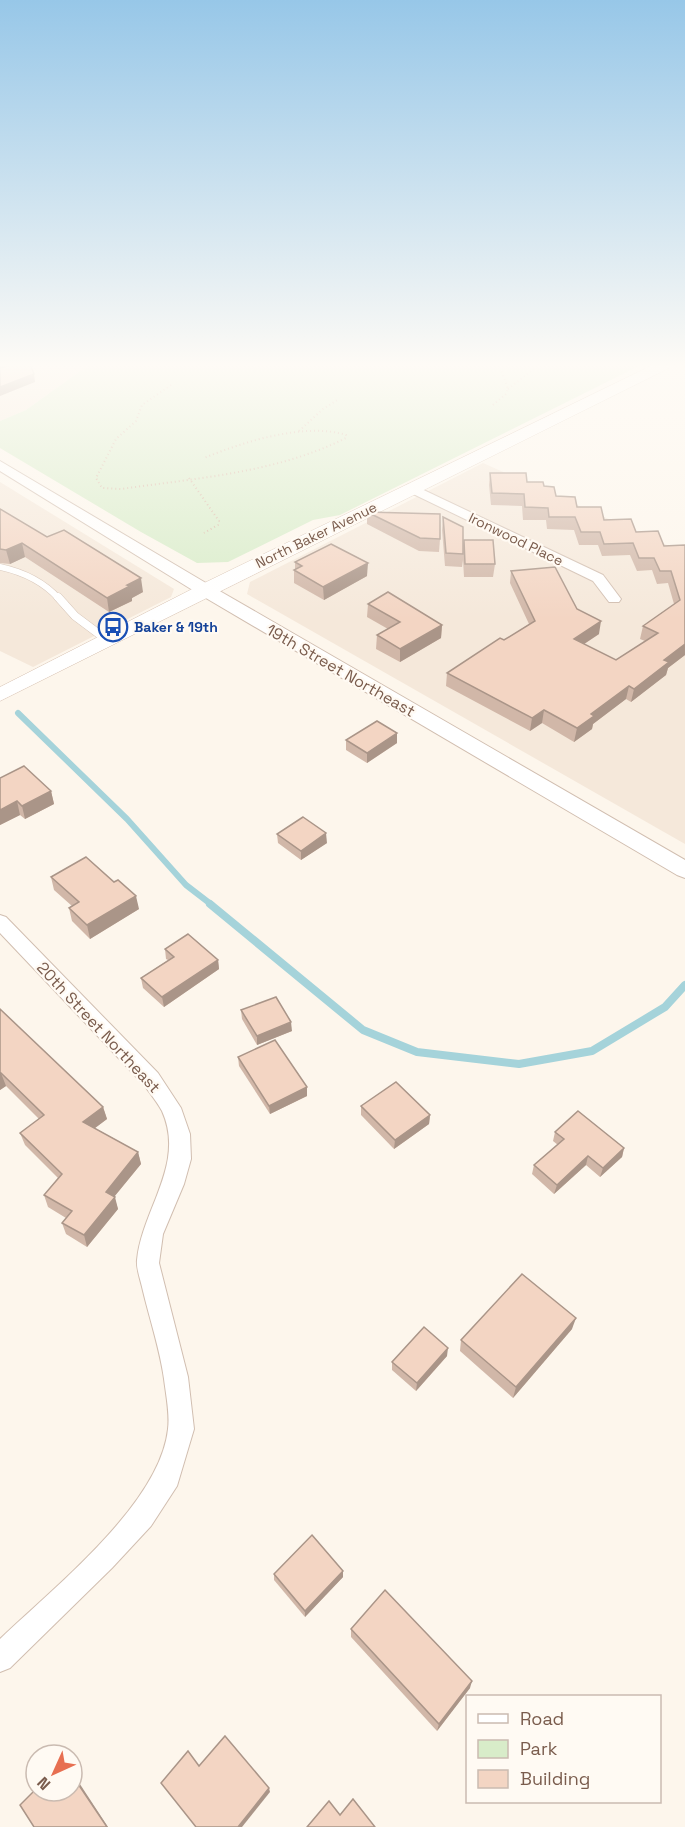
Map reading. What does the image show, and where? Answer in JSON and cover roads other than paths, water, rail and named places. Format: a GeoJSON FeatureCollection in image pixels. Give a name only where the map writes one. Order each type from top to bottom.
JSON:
{"type":"FeatureCollection","features":[{"type":"Feature","properties":{"kind":"main road","name":"North Baker Avenue"},"geometry":{"type":"LineString","coordinates":[[0,695],[491,449]]}},
{"type":"Feature","properties":{"kind":"street","name":"19th Street Northeast"},"geometry":{"type":"LineString","coordinates":[[0,465],[206,590],[685,870]]}},
{"type":"Feature","properties":{"kind":"street","name":"Ironwood Place"},"geometry":{"type":"LineString","coordinates":[[411,488],[598,578],[615,599]]}},
{"type":"Feature","properties":{"kind":"street","name":"20th Street Northeast"},"geometry":{"type":"LineString","coordinates":[[0,922],[151,1079],[171,1108],[179,1134],[180,1159],[152,1234],[148,1263],[176,1377],[181,1429],[168,1477],[142,1517],[103,1559],[0,1658]]}},
{"type":"Feature","properties":{"kind":"lane"},"geometry":{"type":"LineString","coordinates":[[0,567],[19,571],[48,587],[75,616],[107,640]]}},
{"type":"Feature","properties":{"kind":"waterway"},"geometry":{"type":"LineString","coordinates":[[18,713],[127,819],[186,885],[212,905]]}},
{"type":"Feature","properties":{"kind":"waterway"},"geometry":{"type":"LineString","coordinates":[[210,904],[363,1030],[417,1052],[519,1064],[592,1051],[665,1007],[685,985]]}},
{"type":"Feature","properties":{"kind":"place","name":"Baker & 19th"},"geometry":{"type":"Point","coordinates":[113,627]}}]}
